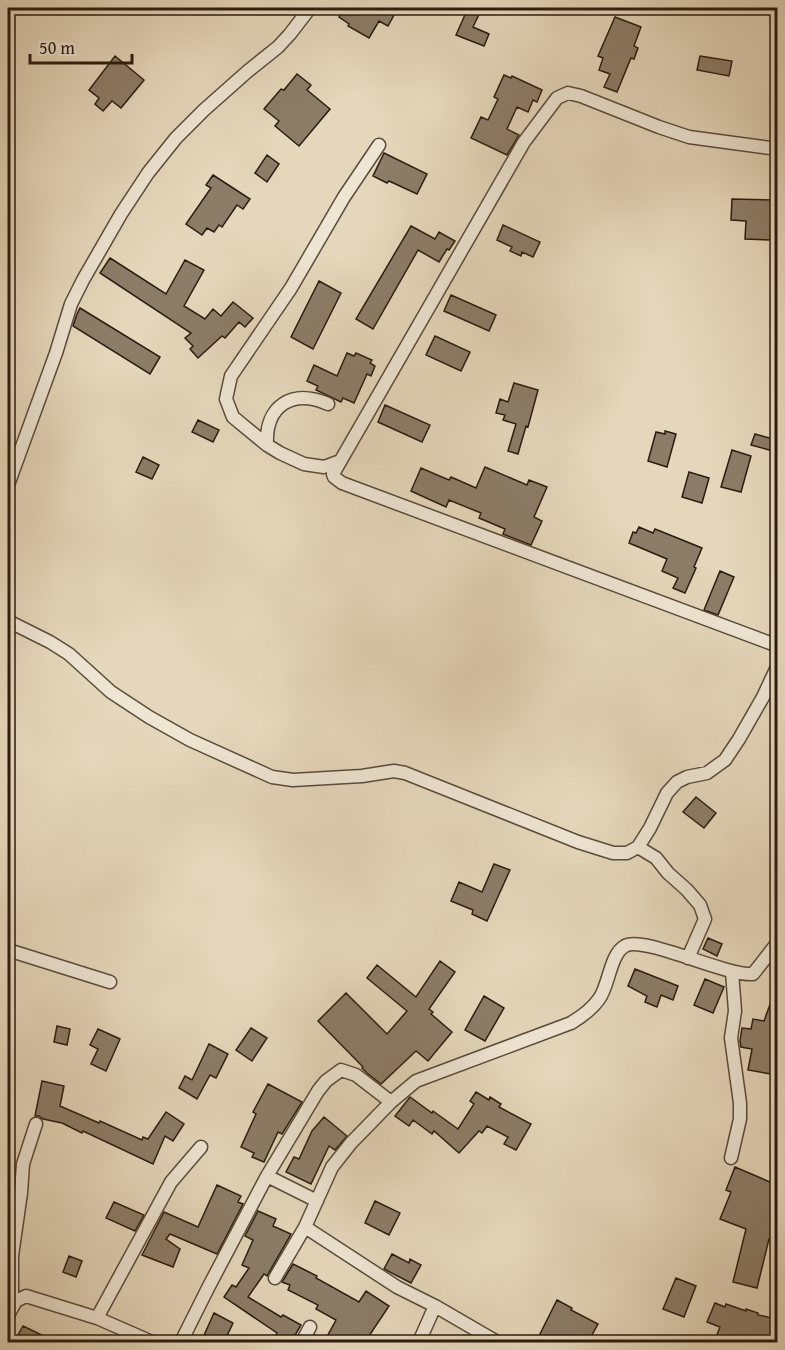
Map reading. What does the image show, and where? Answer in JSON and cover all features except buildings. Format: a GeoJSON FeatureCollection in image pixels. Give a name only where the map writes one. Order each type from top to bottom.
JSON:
{"type":"FeatureCollection","features":[{"type":"Feature","properties":{"kind":"street"},"geometry":{"type":"LineString","coordinates":[[8,484],[56,353],[71,304],[121,214],[148,173],[176,138],[204,110],[278,46],[310,8]]}},
{"type":"Feature","properties":{"kind":"street"},"geometry":{"type":"LineString","coordinates":[[777,149],[689,137],[581,96],[568,93],[557,98],[524,142],[333,474],[342,483],[777,646]]}},
{"type":"Feature","properties":{"kind":"street"},"geometry":{"type":"LineString","coordinates":[[340,461],[324,467],[304,464],[280,453],[233,417],[226,399],[231,376],[291,288],[344,197],[379,145]]}},
{"type":"Feature","properties":{"kind":"street"},"geometry":{"type":"LineString","coordinates":[[267,445],[266,432],[270,419],[278,408],[302,397],[315,398],[328,404]]}},
{"type":"Feature","properties":{"kind":"street"},"geometry":{"type":"LineString","coordinates":[[8,621],[69,654],[111,692],[149,717],[190,740],[272,777],[293,780],[362,776],[394,771],[405,773],[578,842],[613,853],[627,853],[638,847],[667,793],[677,782],[687,777],[707,773],[725,760],[763,697],[777,665]]}},
{"type":"Feature","properties":{"kind":"street"},"geometry":{"type":"LineString","coordinates":[[638,847],[656,858],[700,905],[705,919],[688,958]]}},
{"type":"Feature","properties":{"kind":"street"},"geometry":{"type":"LineString","coordinates":[[275,1278],[305,1227],[332,1167],[351,1143],[391,1101],[416,1081],[577,1020],[600,999],[618,953],[626,945],[638,944],[653,947],[746,975],[753,974],[777,942]]}},
{"type":"Feature","properties":{"kind":"street"},"geometry":{"type":"LineString","coordinates":[[8,950],[110,982]]}},
{"type":"Feature","properties":{"kind":"street"},"geometry":{"type":"LineString","coordinates":[[731,1158],[740,1119],[731,1038],[735,1011],[732,972]]}},
{"type":"Feature","properties":{"kind":"street"},"geometry":{"type":"LineString","coordinates":[[181,1342],[267,1176],[326,1081],[341,1070],[356,1075],[391,1101]]}},
{"type":"Feature","properties":{"kind":"street"},"geometry":{"type":"LineString","coordinates":[[10,1311],[12,1256],[23,1164],[36,1124]]}},
{"type":"Feature","properties":{"kind":"street"},"geometry":{"type":"LineString","coordinates":[[97,1318],[171,1182],[201,1147]]}},
{"type":"Feature","properties":{"kind":"street"},"geometry":{"type":"LineString","coordinates":[[267,1176],[317,1201]]}},
{"type":"Feature","properties":{"kind":"street"},"geometry":{"type":"LineString","coordinates":[[305,1227],[398,1287],[496,1342]]}},
{"type":"Feature","properties":{"kind":"street"},"geometry":{"type":"LineString","coordinates":[[10,1311],[16,1301],[26,1296],[97,1318],[152,1342]]}},
{"type":"Feature","properties":{"kind":"street"},"geometry":{"type":"LineString","coordinates":[[419,1342],[435,1306]]}},
{"type":"Feature","properties":{"kind":"street"},"geometry":{"type":"LineString","coordinates":[[302,1342],[310,1327]]}}]}
